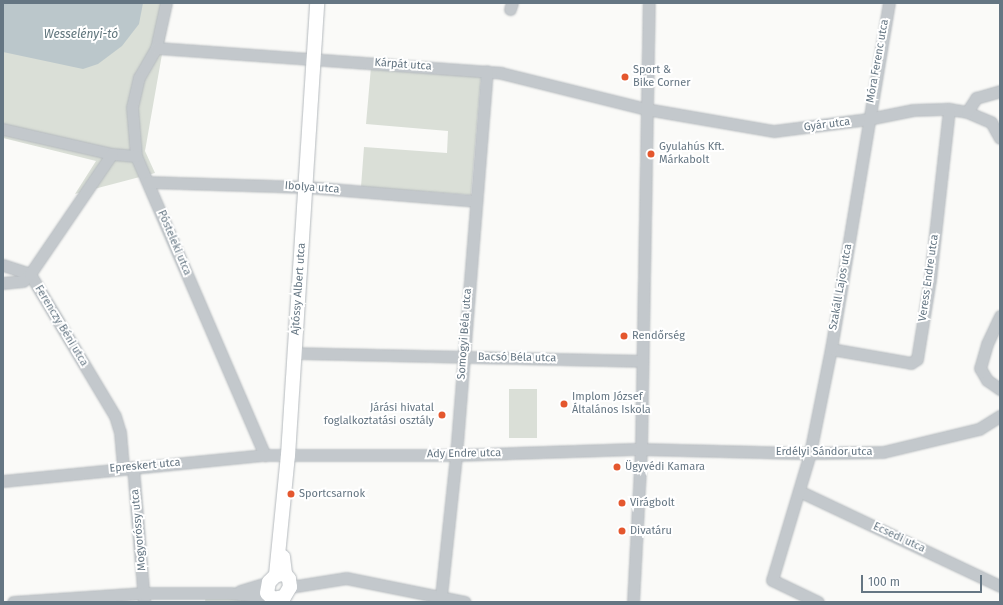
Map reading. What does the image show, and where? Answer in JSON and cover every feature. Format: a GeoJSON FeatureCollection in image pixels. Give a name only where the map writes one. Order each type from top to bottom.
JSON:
{"type":"FeatureCollection","features":[{"type":"Feature","properties":{"kind":"main road","name":"Ajtóssy Albert utca"},"geometry":{"type":"LineString","coordinates":[[279,589],[317,3]]}},
{"type":"Feature","properties":{"kind":"street"},"geometry":{"type":"LineString","coordinates":[[3,128],[112,154],[136,156],[132,107],[139,77],[156,48],[166,3]]}},
{"type":"Feature","properties":{"kind":"street"},"geometry":{"type":"LineString","coordinates":[[633,602],[641,449],[649,3]]}},
{"type":"Feature","properties":{"kind":"street","name":"Móra Ferenc utca"},"geometry":{"type":"LineString","coordinates":[[868,120],[889,3]]}},
{"type":"Feature","properties":{"kind":"street","name":"Kárpát utca"},"geometry":{"type":"LineString","coordinates":[[156,48],[314,58],[501,73],[646,109]]}},
{"type":"Feature","properties":{"kind":"street","name":"Somogyi Béla utca"},"geometry":{"type":"LineString","coordinates":[[441,596],[456,455],[475,201],[487,72]]}},
{"type":"Feature","properties":{"kind":"street"},"geometry":{"type":"LineString","coordinates":[[967,112],[976,98],[1000,91]]}},
{"type":"Feature","properties":{"kind":"street","name":"Gyár utca"},"geometry":{"type":"LineString","coordinates":[[646,109],[774,131],[868,120],[913,110],[949,109],[967,112],[991,122],[1000,138]]}},
{"type":"Feature","properties":{"kind":"street","name":"Veress Endre utca"},"geometry":{"type":"LineString","coordinates":[[831,350],[911,363],[917,359],[930,279],[949,109]]}},
{"type":"Feature","properties":{"kind":"street","name":"Szakáll Lajos utca"},"geometry":{"type":"LineString","coordinates":[[818,602],[772,580],[810,453],[831,350],[868,120]]}},
{"type":"Feature","properties":{"kind":"street","name":"Ferenczy Béni utca"},"geometry":{"type":"LineString","coordinates":[[112,154],[30,274],[115,416],[128,468]]}},
{"type":"Feature","properties":{"kind":"street","name":"Pósteleki utca"},"geometry":{"type":"LineString","coordinates":[[136,156],[265,455]]}},
{"type":"Feature","properties":{"kind":"street","name":"Ibolya utca"},"geometry":{"type":"LineString","coordinates":[[148,182],[306,187],[475,201]]}},
{"type":"Feature","properties":{"kind":"street"},"geometry":{"type":"LineString","coordinates":[[3,265],[30,274],[23,281],[3,283]]}},
{"type":"Feature","properties":{"kind":"street"},"geometry":{"type":"LineString","coordinates":[[1000,316],[987,344],[980,368],[987,380],[1000,389]]}},
{"type":"Feature","properties":{"kind":"street","name":"Bacsó Béla utca"},"geometry":{"type":"LineString","coordinates":[[295,353],[642,361]]}},
{"type":"Feature","properties":{"kind":"street","name":"Erdélyi Sándor utca"},"geometry":{"type":"LineString","coordinates":[[641,449],[810,453],[883,452],[979,429],[1000,416]]}},
{"type":"Feature","properties":{"kind":"street","name":"Ady Endre utca"},"geometry":{"type":"LineString","coordinates":[[288,455],[456,455],[641,449]]}},
{"type":"Feature","properties":{"kind":"street","name":"Epreskert utca"},"geometry":{"type":"LineString","coordinates":[[3,480],[265,455],[288,455]]}},
{"type":"Feature","properties":{"kind":"street","name":"Mogyoróssy utca"},"geometry":{"type":"LineString","coordinates":[[128,468],[144,597]]}},
{"type":"Feature","properties":{"kind":"street","name":"Ecsedi utca"},"geometry":{"type":"LineString","coordinates":[[799,491],[1000,586]]}},
{"type":"Feature","properties":{"kind":"street"},"geometry":{"type":"LineString","coordinates":[[13,602],[230,593],[279,589],[346,578],[465,602]]}},
{"type":"Feature","properties":{"kind":"shaded area"},"geometry":{"type":"Polygon","coordinates":[[[3,3],[171,3],[145,151],[155,173],[75,194],[96,161],[3,138],[3,3]]]}},
{"type":"Feature","properties":{"kind":"shaded area"},"geometry":{"type":"Polygon","coordinates":[[[371,67],[481,76],[471,195],[361,187],[364,147],[447,153],[448,131],[366,124],[371,67]]]}},
{"type":"Feature","properties":{"kind":"shaded area"},"geometry":{"type":"Polygon","coordinates":[[[509,389],[537,389],[537,438],[509,438],[509,389]]]}},
{"type":"Feature","properties":{"kind":"shaded area"},"geometry":{"type":"Polygon","coordinates":[[[206,594],[272,602],[205,602],[206,594]]]}},
{"type":"Feature","properties":{"kind":"water","name":"Wesselényi-tó"},"geometry":{"type":"Polygon","coordinates":[[[3,3],[143,3],[139,24],[122,46],[98,64],[83,69],[3,52],[3,3]]]}},
{"type":"Feature","properties":{"kind":"place","name":"Sport & Bike Corner"},"geometry":{"type":"Point","coordinates":[625,77]}},
{"type":"Feature","properties":{"kind":"place","name":"Gyulahús Kft. Márkabolt"},"geometry":{"type":"Point","coordinates":[651,154]}},
{"type":"Feature","properties":{"kind":"place","name":"Rendőrség"},"geometry":{"type":"Point","coordinates":[624,336]}},
{"type":"Feature","properties":{"kind":"place","name":"Implom József Általános Iskola"},"geometry":{"type":"Point","coordinates":[564,404]}},
{"type":"Feature","properties":{"kind":"place","name":"Járási hivatal foglalkoztatási osztály"},"geometry":{"type":"Point","coordinates":[442,415]}},
{"type":"Feature","properties":{"kind":"place","name":"Ügyvédi Kamara"},"geometry":{"type":"Point","coordinates":[617,467]}},
{"type":"Feature","properties":{"kind":"place","name":"Sportcsarnok"},"geometry":{"type":"Point","coordinates":[291,494]}},
{"type":"Feature","properties":{"kind":"place","name":"Virágbolt"},"geometry":{"type":"Point","coordinates":[622,503]}},
{"type":"Feature","properties":{"kind":"place","name":"Divatáru"},"geometry":{"type":"Point","coordinates":[622,531]}}]}
